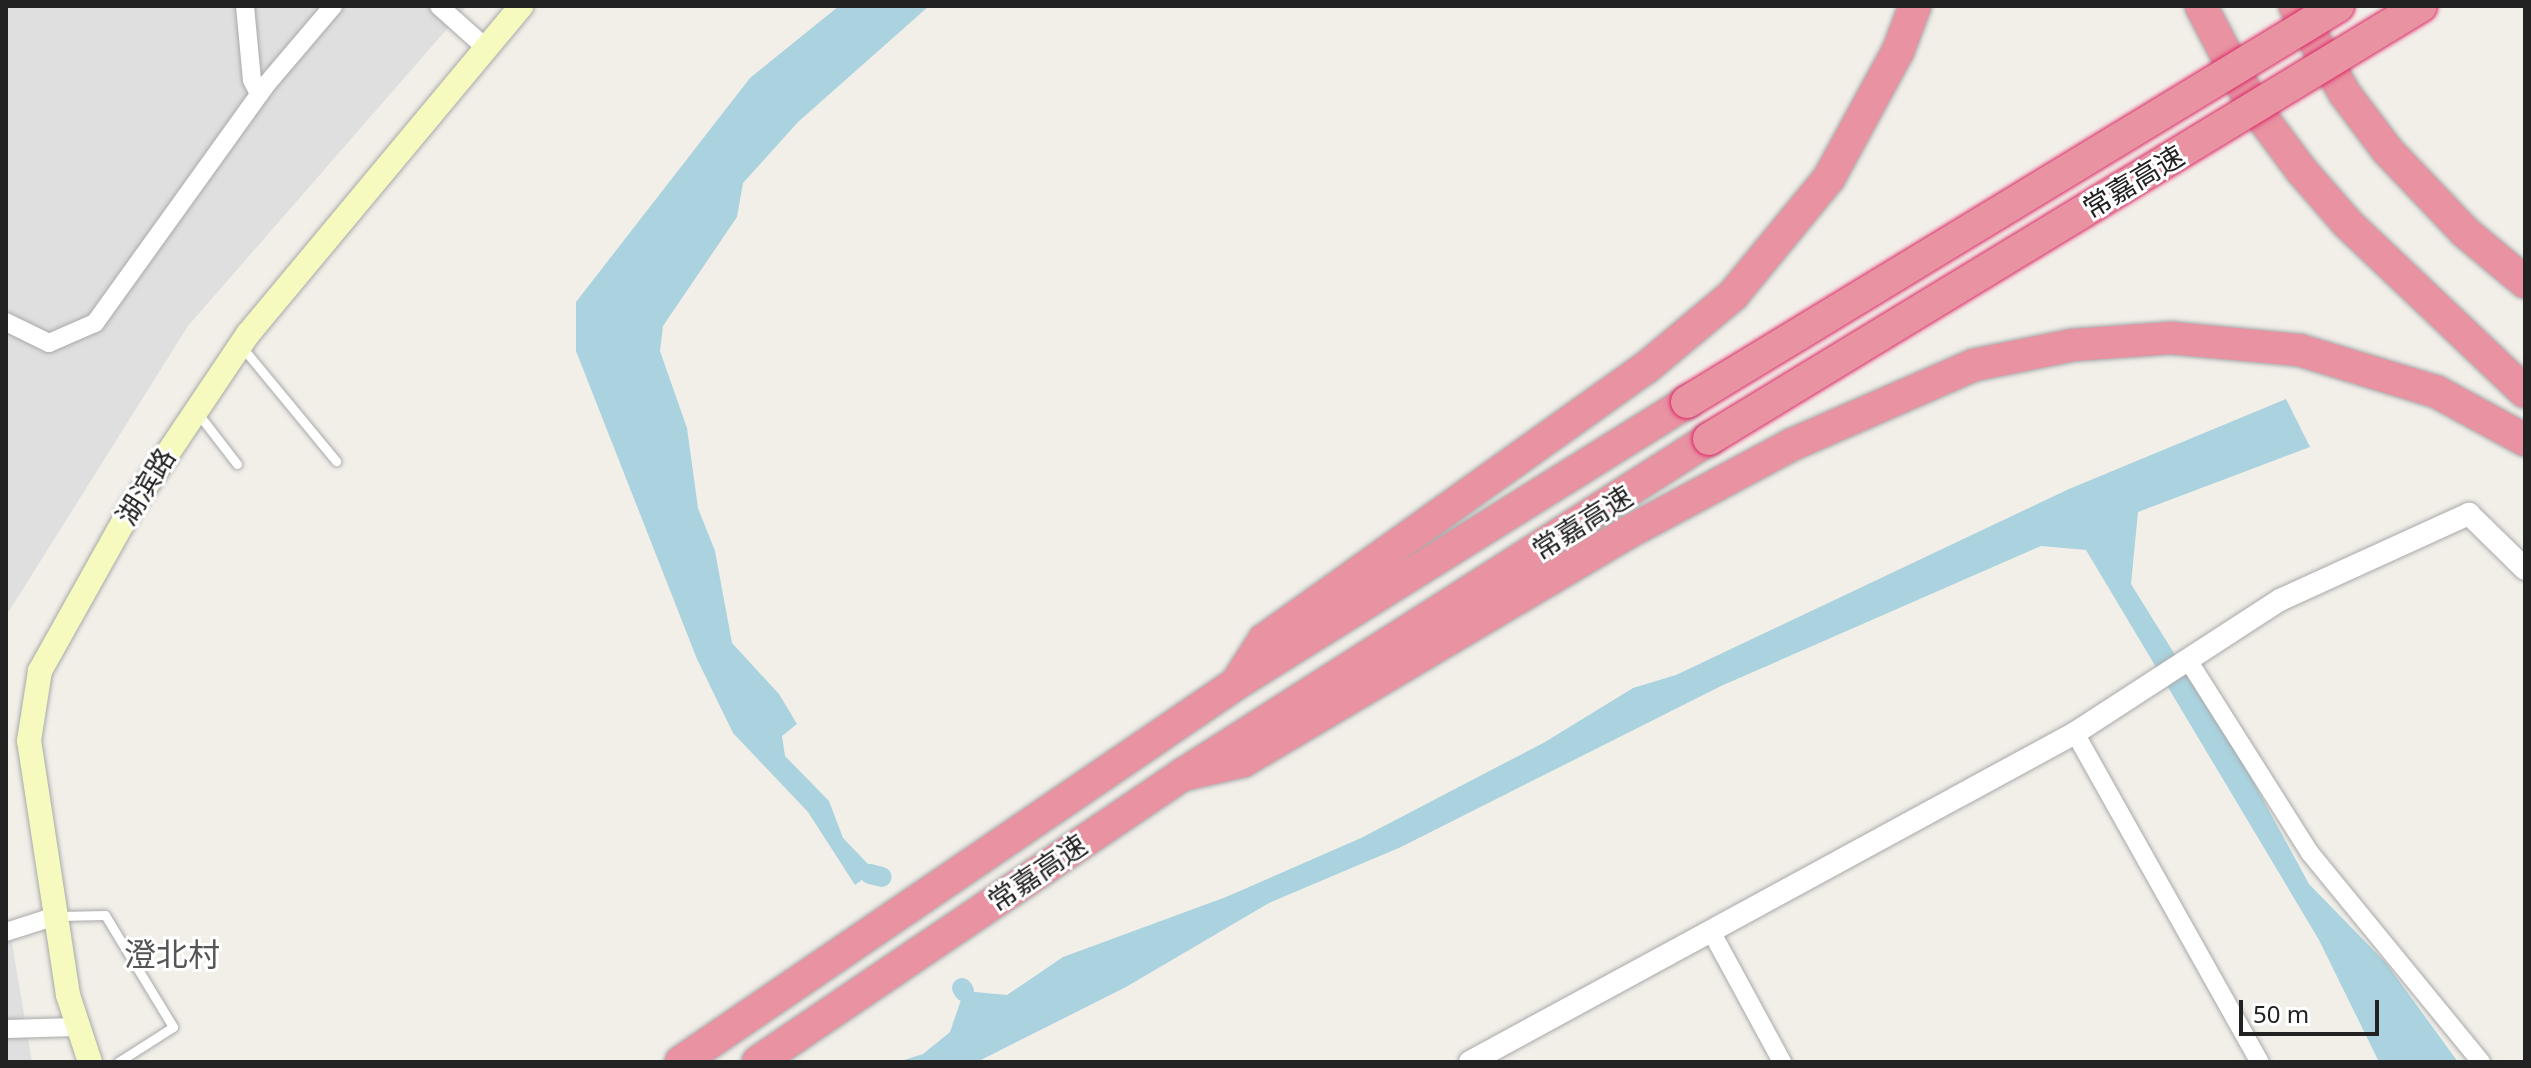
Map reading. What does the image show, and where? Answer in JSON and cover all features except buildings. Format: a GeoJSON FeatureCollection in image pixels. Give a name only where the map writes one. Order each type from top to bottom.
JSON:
{"type":"FeatureCollection","features":[{"type":"Feature","properties":{"kind":"highway"},"geometry":{"type":"LineString","coordinates":[[1234,685],[1264,640],[1647,367],[1733,295],[1829,178],[1898,51],[1915,6]]}},
{"type":"Feature","properties":{"kind":"highway"},"geometry":{"type":"LineString","coordinates":[[2201,6],[2252,104],[2301,170],[2347,223],[2525,392]]}},
{"type":"Feature","properties":{"kind":"highway"},"geometry":{"type":"LineString","coordinates":[[2295,6],[2345,94],[2387,150],[2465,232],[2525,282]]}},
{"type":"Feature","properties":{"kind":"highway","name":"常嘉高速"},"geometry":{"type":"LineString","coordinates":[[681,1062],[1234,685],[1687,402],[2338,6]]}},
{"type":"Feature","properties":{"kind":"highway","name":"常嘉高速"},"geometry":{"type":"LineString","coordinates":[[758,1062],[1182,775],[1612,505],[1709,439],[2421,6]]}},
{"type":"Feature","properties":{"kind":"highway"},"geometry":{"type":"LineString","coordinates":[[1182,775],[1243,761],[1625,534],[1791,445],[1974,365],[2073,345],[2171,338],[2299,350],[2437,392],[2525,440]]}},
{"type":"Feature","properties":{"kind":"main road","name":"湖滨路"},"geometry":{"type":"LineString","coordinates":[[90,1062],[77,1027],[29,741],[40,671],[72,608],[194,409],[240,344],[521,6]]}},
{"type":"Feature","properties":{"kind":"street"},"geometry":{"type":"LineString","coordinates":[[245,6],[252,80],[259,94]]}},
{"type":"Feature","properties":{"kind":"street"},"geometry":{"type":"LineString","coordinates":[[6,322],[49,343],[95,323],[259,94],[333,6]]}},
{"type":"Feature","properties":{"kind":"street"},"geometry":{"type":"LineString","coordinates":[[439,6],[486,48]]}},
{"type":"Feature","properties":{"kind":"street"},"geometry":{"type":"LineString","coordinates":[[1470,1062],[2075,733],[2280,600],[2469,514],[2525,569]]}},
{"type":"Feature","properties":{"kind":"street"},"geometry":{"type":"LineString","coordinates":[[2186,661],[2310,853],[2481,1062]]}},
{"type":"Feature","properties":{"kind":"street"},"geometry":{"type":"LineString","coordinates":[[2075,733],[2255,1060]]}},
{"type":"Feature","properties":{"kind":"street"},"geometry":{"type":"LineString","coordinates":[[6,932],[56,916]]}},
{"type":"Feature","properties":{"kind":"street"},"geometry":{"type":"LineString","coordinates":[[1711,931],[1782,1062]]}},
{"type":"Feature","properties":{"kind":"street"},"geometry":{"type":"LineString","coordinates":[[6,1029],[77,1027]]}},
{"type":"Feature","properties":{"kind":"lane"},"geometry":{"type":"LineString","coordinates":[[240,344],[336,461]]}},
{"type":"Feature","properties":{"kind":"lane"},"geometry":{"type":"LineString","coordinates":[[194,409],[237,464]]}},
{"type":"Feature","properties":{"kind":"lane"},"geometry":{"type":"LineString","coordinates":[[56,916],[105,915],[173,1027],[118,1062]]}},
{"type":"Feature","properties":{"kind":"shaded area"},"geometry":{"type":"Polygon","coordinates":[[[6,6],[467,6],[188,326],[6,616],[6,6]]]}},
{"type":"Feature","properties":{"kind":"shaded area"},"geometry":{"type":"Polygon","coordinates":[[[6,907],[32,1062],[6,1062],[6,907]]]}},
{"type":"Feature","properties":{"kind":"water"},"geometry":{"type":"Polygon","coordinates":[[[839,6],[929,6],[798,122],[743,183],[737,217],[663,326],[660,351],[687,428],[698,508],[715,551],[732,643],[779,694],[797,724],[782,736],[785,756],[829,801],[843,838],[869,865],[870,874],[855,885],[808,812],[733,733],[697,659],[576,351],[576,302],[750,78],[839,6]]]}},
{"type":"Feature","properties":{"kind":"water"},"geometry":{"type":"Polygon","coordinates":[[[2286,399],[2310,447],[2138,512],[2131,584],[2248,772],[2309,884],[2386,963],[2458,1062],[2379,1062],[2319,940],[2086,550],[2041,546],[1721,686],[1401,847],[1269,903],[1126,987],[977,1062],[898,1062],[923,1054],[950,1032],[964,991],[1007,995],[1063,957],[1226,897],[1361,838],[1545,742],[1633,688],[1676,675],[2069,489],[2286,399]]]}},
{"type":"Feature","properties":{"kind":"waterway"},"geometry":{"type":"LineString","coordinates":[[870,874],[882,877]]}},
{"type":"Feature","properties":{"kind":"district","name":"澄北村"},"geometry":{"type":"Point","coordinates":[172,954]}}]}
